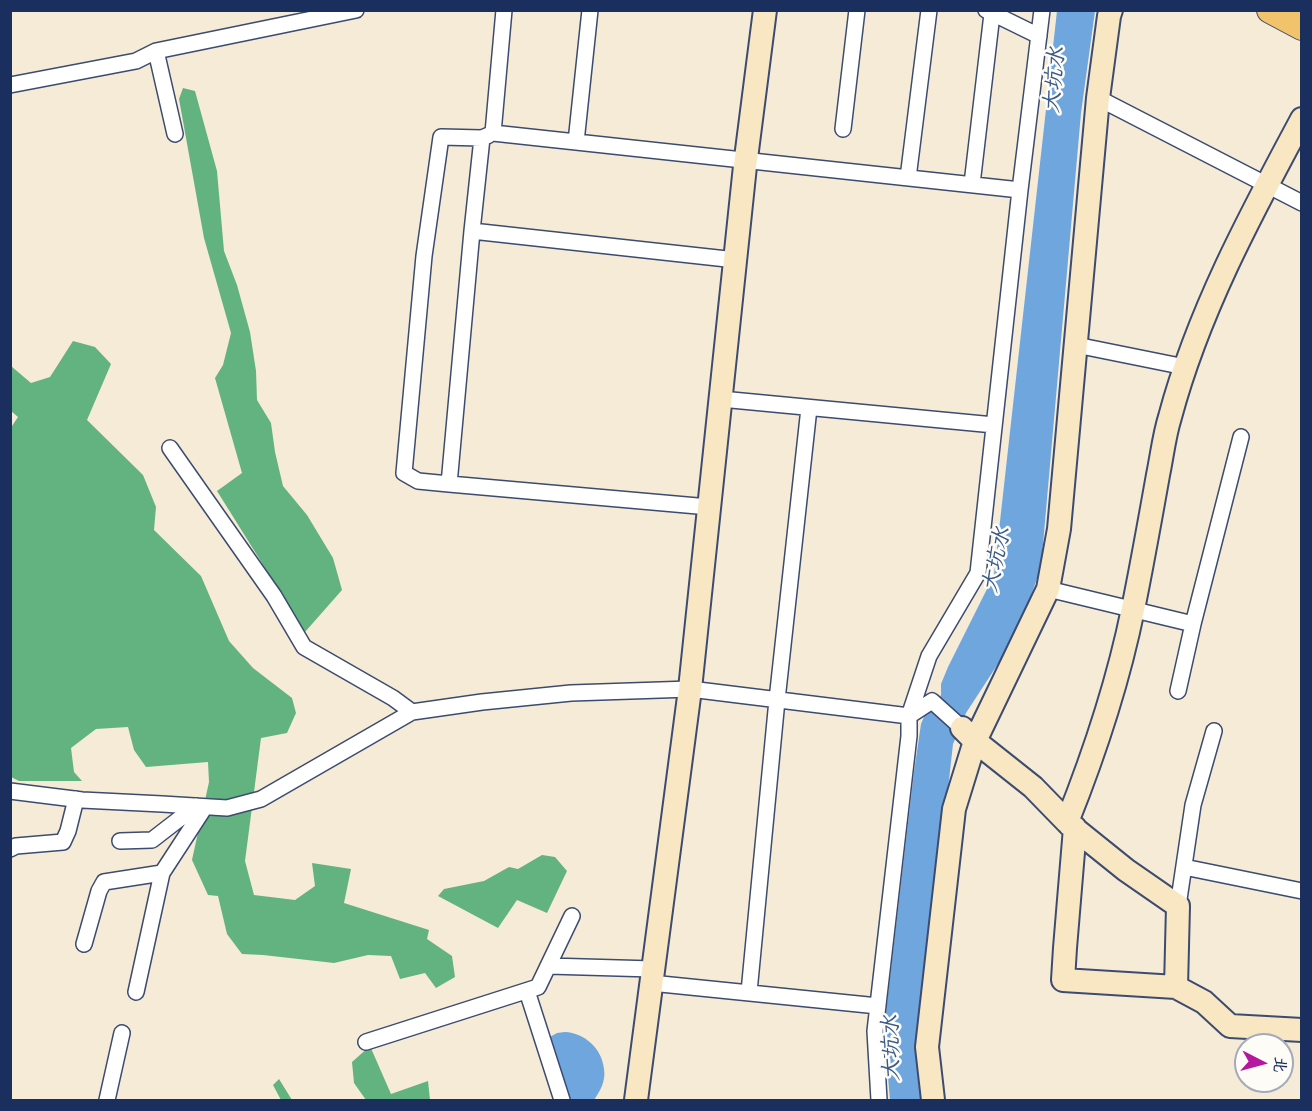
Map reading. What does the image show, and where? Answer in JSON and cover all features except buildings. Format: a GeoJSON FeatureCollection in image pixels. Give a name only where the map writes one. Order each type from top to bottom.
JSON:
{"type":"FeatureCollection","features":[{"type":"Feature","properties":{"kind":"main road"},"geometry":{"type":"LineString","coordinates":[[1270,10],[1302,27]]}},
{"type":"Feature","properties":{"kind":"street"},"geometry":{"type":"LineString","coordinates":[[10,85],[136,61],[156,51],[356,10]]}},
{"type":"Feature","properties":{"kind":"street"},"geometry":{"type":"LineString","coordinates":[[449,484],[472,231],[504,10]]}},
{"type":"Feature","properties":{"kind":"street"},"geometry":{"type":"LineString","coordinates":[[576,142],[590,10]]}},
{"type":"Feature","properties":{"kind":"street"},"geometry":{"type":"LineString","coordinates":[[636,1101],[690,689],[746,160],[765,10]]}},
{"type":"Feature","properties":{"kind":"street"},"geometry":{"type":"LineString","coordinates":[[843,129],[857,10]]}},
{"type":"Feature","properties":{"kind":"street"},"geometry":{"type":"LineString","coordinates":[[908,178],[929,10]]}},
{"type":"Feature","properties":{"kind":"street"},"geometry":{"type":"LineString","coordinates":[[879,1101],[875,1030],[909,736],[909,716],[929,656],[978,573],[1042,10]]}},
{"type":"Feature","properties":{"kind":"street"},"geometry":{"type":"LineString","coordinates":[[933,1101],[927,1047],[954,809],[969,735],[1048,590],[1059,529],[1098,98],[1111,10]]}},
{"type":"Feature","properties":{"kind":"street"},"geometry":{"type":"LineString","coordinates":[[972,184],[989,12],[1039,36]]}},
{"type":"Feature","properties":{"kind":"street"},"geometry":{"type":"LineString","coordinates":[[156,51],[175,134]]}},
{"type":"Feature","properties":{"kind":"street"},"geometry":{"type":"LineString","coordinates":[[1098,98],[1302,203]]}},
{"type":"Feature","properties":{"kind":"street"},"geometry":{"type":"LineString","coordinates":[[1302,119],[1266,185],[1213,297],[1185,367],[1169,419],[1120,669],[1071,825],[1064,980],[1176,987],[1204,1002],[1230,1026],[1302,1030]]}},
{"type":"Feature","properties":{"kind":"street"},"geometry":{"type":"LineString","coordinates":[[709,507],[418,481],[404,473],[424,256],[441,136],[487,135],[576,142],[1020,190]]}},
{"type":"Feature","properties":{"kind":"street"},"geometry":{"type":"LineString","coordinates":[[472,231],[736,260]]}},
{"type":"Feature","properties":{"kind":"street"},"geometry":{"type":"LineString","coordinates":[[1076,345],[1185,367]]}},
{"type":"Feature","properties":{"kind":"street"},"geometry":{"type":"LineString","coordinates":[[721,399],[994,424]]}},
{"type":"Feature","properties":{"kind":"street"},"geometry":{"type":"LineString","coordinates":[[749,992],[777,700],[809,408]]}},
{"type":"Feature","properties":{"kind":"street"},"geometry":{"type":"LineString","coordinates":[[1178,691],[1241,437]]}},
{"type":"Feature","properties":{"kind":"street"},"geometry":{"type":"LineString","coordinates":[[170,448],[274,596],[304,647],[393,698],[412,712]]}},
{"type":"Feature","properties":{"kind":"street"},"geometry":{"type":"LineString","coordinates":[[1048,590],[1193,624]]}},
{"type":"Feature","properties":{"kind":"street"},"geometry":{"type":"LineString","coordinates":[[10,791],[76,800],[227,808],[261,799],[412,712],[572,693],[690,689],[909,716],[933,701],[969,735],[1034,787],[1071,825],[1126,870],[1178,906]]}},
{"type":"Feature","properties":{"kind":"street"},"geometry":{"type":"LineString","coordinates":[[1176,987],[1178,906],[1193,805],[1214,731]]}},
{"type":"Feature","properties":{"kind":"street"},"geometry":{"type":"LineString","coordinates":[[10,849],[16,846],[63,842],[76,800]]}},
{"type":"Feature","properties":{"kind":"street"},"geometry":{"type":"LineString","coordinates":[[120,841],[152,840],[200,806]]}},
{"type":"Feature","properties":{"kind":"street"},"geometry":{"type":"LineString","coordinates":[[135,992],[162,873],[200,806]]}},
{"type":"Feature","properties":{"kind":"street"},"geometry":{"type":"LineString","coordinates":[[1184,867],[1302,891]]}},
{"type":"Feature","properties":{"kind":"street"},"geometry":{"type":"LineString","coordinates":[[84,944],[99,891],[104,882],[162,873]]}},
{"type":"Feature","properties":{"kind":"street"},"geometry":{"type":"LineString","coordinates":[[366,1042],[538,987],[572,916]]}},
{"type":"Feature","properties":{"kind":"street"},"geometry":{"type":"LineString","coordinates":[[549,966],[652,976],[749,992],[878,1006]]}},
{"type":"Feature","properties":{"kind":"street"},"geometry":{"type":"LineString","coordinates":[[527,991],[562,1101]]}},
{"type":"Feature","properties":{"kind":"street"},"geometry":{"type":"LineString","coordinates":[[107,1101],[122,1033]]}},
{"type":"Feature","properties":{"kind":"green space"},"geometry":{"type":"Polygon","coordinates":[[[183,88],[195,91],[217,171],[224,251],[237,285],[250,332],[256,371],[257,400],[271,423],[283,486],[307,515],[333,558],[342,590],[305,632],[217,491],[242,473],[215,378],[223,365],[231,333],[204,238],[179,99],[183,88]]]}},
{"type":"Feature","properties":{"kind":"green space"},"geometry":{"type":"Polygon","coordinates":[[[73,341],[95,347],[111,364],[87,420],[143,475],[156,507],[154,530],[201,576],[229,641],[253,668],[292,698],[296,713],[287,733],[261,738],[245,861],[254,895],[295,900],[315,886],[312,863],[351,869],[344,903],[429,930],[427,939],[452,956],[455,977],[436,988],[425,973],[400,979],[391,956],[368,955],[334,963],[242,954],[227,934],[218,896],[208,895],[192,860],[209,782],[208,762],[146,767],[134,750],[128,727],[96,729],[71,748],[74,772],[82,781],[19,781],[11,777],[10,429],[18,417],[11,411],[11,366],[31,383],[50,377],[73,341]]]}},
{"type":"Feature","properties":{"kind":"green space"},"geometry":{"type":"Polygon","coordinates":[[[542,855],[555,857],[567,871],[547,913],[517,900],[498,928],[438,896],[444,889],[484,881],[509,867],[518,869],[542,855]]]}},
{"type":"Feature","properties":{"kind":"green space"},"geometry":{"type":"Polygon","coordinates":[[[370,1046],[391,1094],[428,1081],[430,1100],[366,1100],[354,1083],[352,1062],[370,1046]]]}},
{"type":"Feature","properties":{"kind":"green space"},"geometry":{"type":"Polygon","coordinates":[[[279,1079],[292,1100],[281,1100],[273,1085],[279,1079]]]}},
{"type":"Feature","properties":{"kind":"water","name":"大坑水"},"geometry":{"type":"Polygon","coordinates":[[[1057,11],[1095,11],[1081,113],[1041,567],[1018,633],[966,713],[953,744],[920,1041],[923,1100],[890,1100],[884,1029],[921,724],[926,712],[933,709],[941,695],[941,684],[948,667],[994,575],[1057,11]]]}},
{"type":"Feature","properties":{"kind":"water"},"geometry":{"type":"Polygon","coordinates":[[[557,1033],[579,1035],[591,1043],[603,1061],[604,1078],[594,1100],[570,1100],[546,1039],[557,1033]]]}}]}
